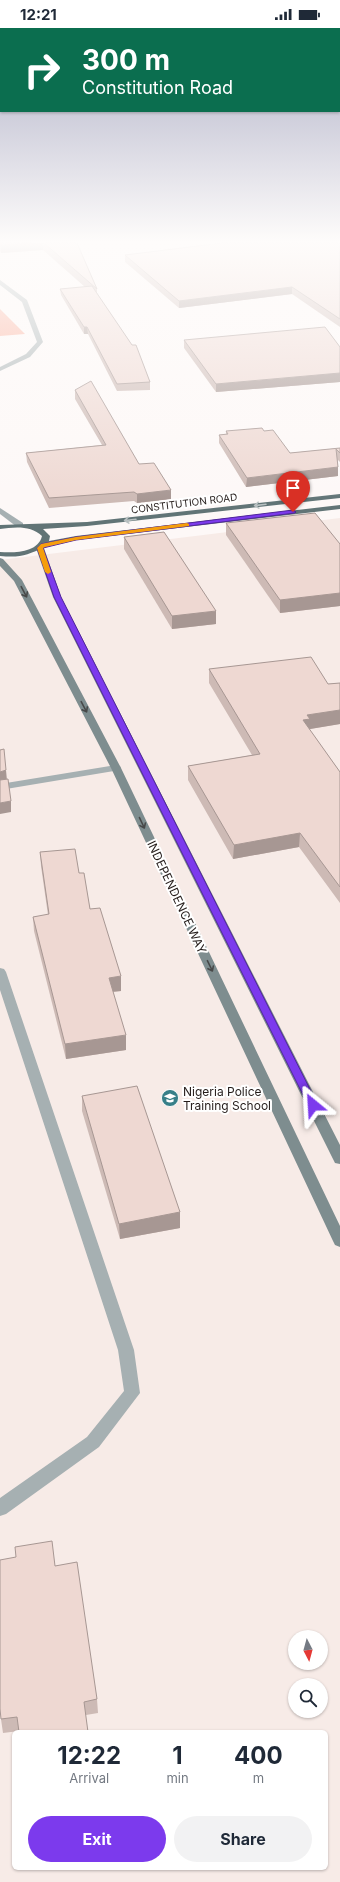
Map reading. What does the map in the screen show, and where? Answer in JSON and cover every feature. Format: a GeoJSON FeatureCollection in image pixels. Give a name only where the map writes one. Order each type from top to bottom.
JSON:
{"type":"FeatureCollection","features":[{"type":"Feature","properties":{"kind":"main road","name":"CONSTITUTION ROAD"},"geometry":{"type":"LineString","coordinates":[[30,527],[87,524],[340,496]]}},
{"type":"Feature","properties":{"kind":"main road","name":"CONSTITUTION ROAD"},"geometry":{"type":"LineString","coordinates":[[0,554],[30,552],[41,546],[76,538],[340,507]]}},
{"type":"Feature","properties":{"kind":"main road"},"geometry":{"type":"LineString","coordinates":[[0,527],[20,525],[38,529],[46,536],[46,541],[41,546],[57,597],[340,1159]]}},
{"type":"Feature","properties":{"kind":"main road","name":"INDEPENDENCE WAY"},"geometry":{"type":"LineString","coordinates":[[0,561],[18,580],[116,768],[340,1241]]}},
{"type":"Feature","properties":{"kind":"street"},"geometry":{"type":"LineString","coordinates":[[0,369],[37,349],[40,342],[35,330]]}},
{"type":"Feature","properties":{"kind":"street"},"geometry":{"type":"LineString","coordinates":[[0,510],[20,525]]}},
{"type":"Feature","properties":{"kind":"street"},"geometry":{"type":"LineString","coordinates":[[0,787],[116,768]]}},
{"type":"Feature","properties":{"kind":"street"},"geometry":{"type":"LineString","coordinates":[[0,972],[126,1350],[132,1393],[93,1442],[0,1508]]}},
{"type":"Feature","properties":{"kind":"shaded area"},"geometry":{"type":"Polygon","coordinates":[[[0,330],[21,330],[25,334],[0,336],[0,330]]]}},
{"type":"Feature","properties":{"kind":"shaded area","name":"Nigeria Police Training School"},"geometry":{"type":"Polygon","coordinates":[[[340,518],[340,1882],[0,1882],[0,560],[340,518]]]}},
{"type":"Feature","properties":{"kind":"building"},"geometry":{"type":"Polygon","coordinates":[[[88,330],[122,330],[132,345],[136,345],[150,382],[117,384],[88,330]]]}},
{"type":"Feature","properties":{"kind":"building"},"geometry":{"type":"Polygon","coordinates":[[[298,330],[327,330],[340,347],[340,373],[216,384],[184,340],[298,330]]]}},
{"type":"Feature","properties":{"kind":"building"},"geometry":{"type":"Polygon","coordinates":[[[91,381],[139,464],[154,463],[171,490],[137,494],[134,492],[49,498],[26,453],[106,445],[75,390],[91,381]]]}},
{"type":"Feature","properties":{"kind":"building"},"geometry":{"type":"Polygon","coordinates":[[[262,428],[264,431],[273,430],[290,453],[340,448],[340,453],[336,449],[338,467],[247,478],[219,435],[228,434],[226,431],[262,428]]]}},
{"type":"Feature","properties":{"kind":"building"},"geometry":{"type":"Polygon","coordinates":[[[315,513],[340,544],[340,593],[280,600],[226,523],[315,513]]]}},
{"type":"Feature","properties":{"kind":"building"},"geometry":{"type":"Polygon","coordinates":[[[164,532],[216,611],[172,616],[124,537],[164,532]]]}},
{"type":"Feature","properties":{"kind":"building"},"geometry":{"type":"Polygon","coordinates":[[[311,657],[328,684],[340,683],[340,710],[307,715],[310,719],[303,720],[340,772],[340,887],[300,833],[234,845],[188,766],[260,754],[209,669],[311,657]]]}},
{"type":"Feature","properties":{"kind":"building"},"geometry":{"type":"Polygon","coordinates":[[[4,749],[6,770],[0,772],[0,750],[4,749]]]}},
{"type":"Feature","properties":{"kind":"building"},"geometry":{"type":"Polygon","coordinates":[[[8,779],[11,801],[0,803],[0,780],[8,779]]]}},
{"type":"Feature","properties":{"kind":"building"},"geometry":{"type":"Polygon","coordinates":[[[75,849],[79,873],[84,873],[90,909],[100,908],[121,976],[109,978],[126,1035],[65,1044],[33,917],[49,914],[40,852],[75,849]]]}},
{"type":"Feature","properties":{"kind":"building"},"geometry":{"type":"Polygon","coordinates":[[[137,1086],[180,1212],[119,1224],[82,1096],[137,1086]]]}},
{"type":"Feature","properties":{"kind":"building"},"geometry":{"type":"Polygon","coordinates":[[[52,1541],[55,1566],[77,1562],[97,1699],[84,1702],[88,1730],[19,1730],[17,1717],[1,1719],[0,1560],[16,1557],[15,1547],[52,1541]]]}},
{"type":"Feature","properties":{"kind":"slow traffic"},"geometry":{"type":"LineString","coordinates":[[48,572],[40,548],[43,545],[76,538],[187,525]]}},
{"type":"Feature","properties":{"kind":"place","name":"Nigeria Police Training School"},"geometry":{"type":"Point","coordinates":[170,1098]}},
{"type":"Feature","properties":{"kind":"route"},"geometry":{"type":"LineString","coordinates":[[293,512],[76,538],[43,545],[40,548],[57,597],[313,1105]]}}]}
